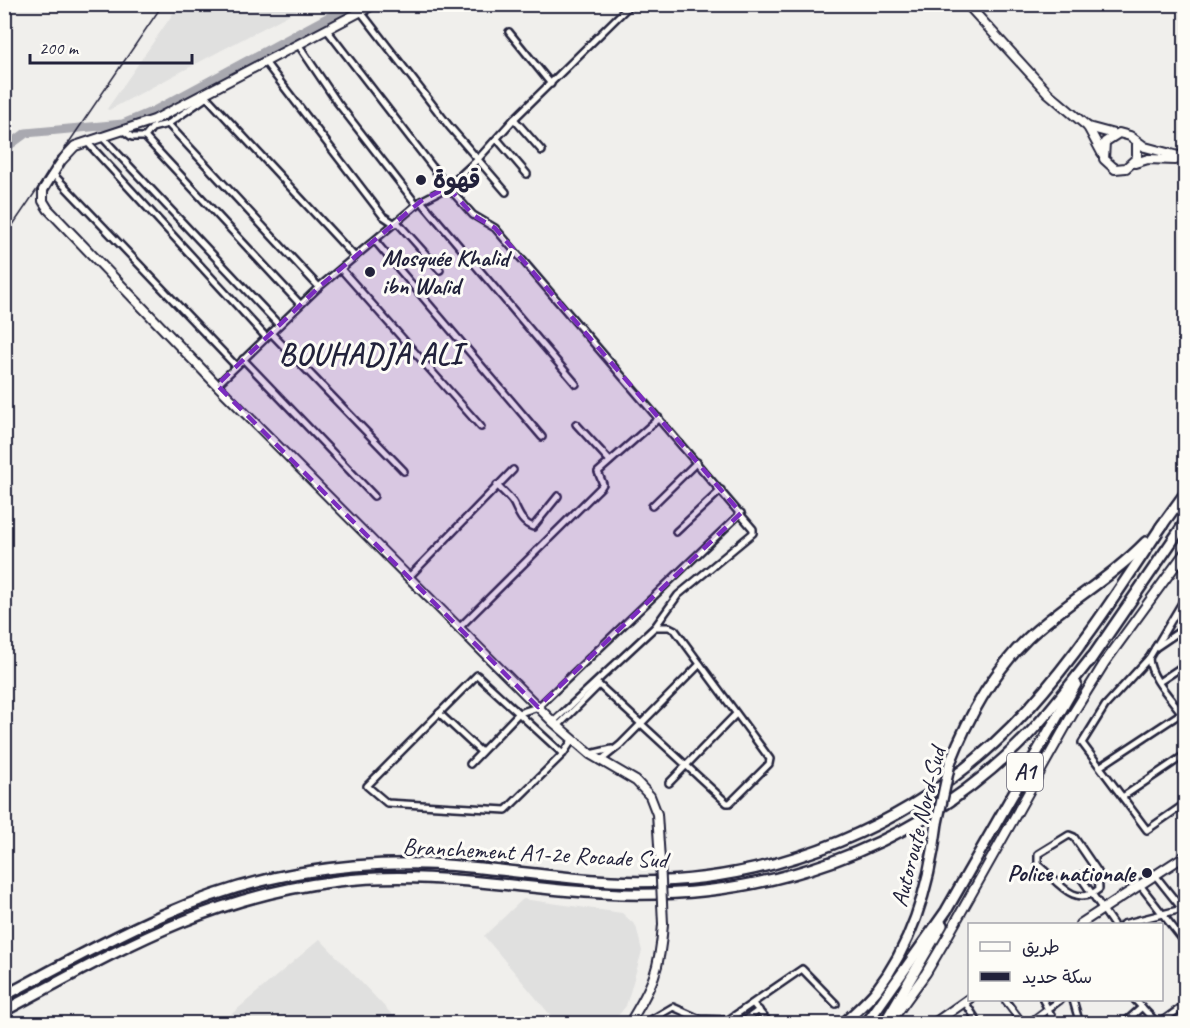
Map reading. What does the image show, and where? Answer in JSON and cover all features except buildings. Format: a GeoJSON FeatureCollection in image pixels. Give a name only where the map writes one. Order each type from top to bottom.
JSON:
{"type":"FeatureCollection","features":[{"type":"Feature","properties":{"kind":"highway","name":"Autoroute Nord-Sud"},"geometry":{"type":"LineString","coordinates":[[843,1023],[876,991],[913,925],[927,882],[950,763],[974,707],[1027,639],[1108,576],[1163,524],[1185,492]]}},
{"type":"Feature","properties":{"kind":"highway","name":"Autoroute Nord-Sud"},"geometry":{"type":"LineString","coordinates":[[866,1023],[911,963],[956,894],[1092,657],[1185,521]]}},
{"type":"Feature","properties":{"kind":"highway","name":"Branchement A1-2e Rocade Sud"},"geometry":{"type":"LineString","coordinates":[[4,996],[100,944],[172,910],[238,887],[299,873],[365,866],[424,864],[615,881],[671,881],[764,867],[832,845],[896,816],[926,797],[961,772],[1008,730],[1068,659],[1163,524]]}},
{"type":"Feature","properties":{"kind":"highway","name":"Branchement A1-2e Rocade Sud"},"geometry":{"type":"LineString","coordinates":[[4,1011],[114,951],[171,925],[231,903],[306,885],[407,876],[479,880],[598,893],[678,894],[750,885],[822,866],[892,835],[969,786],[1027,735],[1092,657]]}},
{"type":"Feature","properties":{"kind":"highway"},"geometry":{"type":"LineString","coordinates":[[884,1023],[939,933],[956,894]]}},
{"type":"Feature","properties":{"kind":"street"},"geometry":{"type":"LineString","coordinates":[[375,4],[205,96],[125,132],[75,146],[43,190],[43,201],[48,209],[217,385],[538,707],[590,754],[636,781],[650,796],[657,814],[663,924],[661,958],[654,981],[629,1023]]}},
{"type":"Feature","properties":{"kind":"street"},"geometry":{"type":"LineString","coordinates":[[217,385],[318,287],[419,203],[448,187],[631,4]]}},
{"type":"Feature","properties":{"kind":"street"},"geometry":{"type":"LineString","coordinates":[[967,4],[1048,93],[1088,127],[1106,163],[1115,169],[1126,168],[1135,162],[1148,159],[1185,159]]}},
{"type":"Feature","properties":{"kind":"street"},"geometry":{"type":"LineString","coordinates":[[361,12],[506,192]]}},
{"type":"Feature","properties":{"kind":"street"},"geometry":{"type":"LineString","coordinates":[[327,30],[448,187],[473,215],[495,228],[741,513],[750,524],[753,533],[678,595],[655,627],[556,724]]}},
{"type":"Feature","properties":{"kind":"street"},"geometry":{"type":"LineString","coordinates":[[509,32],[551,84]]}},
{"type":"Feature","properties":{"kind":"street"},"geometry":{"type":"LineString","coordinates":[[298,44],[337,102],[419,203],[576,384]]}},
{"type":"Feature","properties":{"kind":"street"},"geometry":{"type":"LineString","coordinates":[[265,62],[383,216],[396,223],[440,270]]}},
{"type":"Feature","properties":{"kind":"street"},"geometry":{"type":"LineString","coordinates":[[145,137],[152,128],[168,124],[205,96]]}},
{"type":"Feature","properties":{"kind":"street"},"geometry":{"type":"LineString","coordinates":[[205,96],[355,257]]}},
{"type":"Feature","properties":{"kind":"street"},"geometry":{"type":"LineString","coordinates":[[514,119],[542,151]]}},
{"type":"Feature","properties":{"kind":"street"},"geometry":{"type":"LineString","coordinates":[[168,124],[318,287]]}},
{"type":"Feature","properties":{"kind":"street"},"geometry":{"type":"LineString","coordinates":[[1088,127],[1130,136],[1137,144],[1185,159]]}},
{"type":"Feature","properties":{"kind":"street"},"geometry":{"type":"LineString","coordinates":[[125,132],[132,137],[145,137],[300,304]]}},
{"type":"Feature","properties":{"kind":"street"},"geometry":{"type":"LineString","coordinates":[[1102,153],[1105,142],[1114,134]]}},
{"type":"Feature","properties":{"kind":"street"},"geometry":{"type":"LineString","coordinates":[[103,138],[278,324]]}},
{"type":"Feature","properties":{"kind":"street"},"geometry":{"type":"LineString","coordinates":[[497,139],[527,174]]}},
{"type":"Feature","properties":{"kind":"street"},"geometry":{"type":"LineString","coordinates":[[87,142],[268,334],[404,471]]}},
{"type":"Feature","properties":{"kind":"street"},"geometry":{"type":"LineString","coordinates":[[1135,162],[1138,153],[1137,144]]}},
{"type":"Feature","properties":{"kind":"street"},"geometry":{"type":"LineString","coordinates":[[53,174],[236,366]]}},
{"type":"Feature","properties":{"kind":"street"},"geometry":{"type":"LineString","coordinates":[[375,241],[542,437]]}},
{"type":"Feature","properties":{"kind":"street"},"geometry":{"type":"LineString","coordinates":[[341,269],[481,427]]}},
{"type":"Feature","properties":{"kind":"street"},"geometry":{"type":"LineString","coordinates":[[243,359],[374,496]]}},
{"type":"Feature","properties":{"kind":"street"},"geometry":{"type":"LineString","coordinates":[[459,628],[601,487],[602,481],[597,474],[659,418]]}},
{"type":"Feature","properties":{"kind":"street"},"geometry":{"type":"LineString","coordinates":[[576,424],[610,461]]}},
{"type":"Feature","properties":{"kind":"street"},"geometry":{"type":"LineString","coordinates":[[652,506],[697,462]]}},
{"type":"Feature","properties":{"kind":"street"},"geometry":{"type":"LineString","coordinates":[[409,577],[513,470]]}},
{"type":"Feature","properties":{"kind":"street"},"geometry":{"type":"LineString","coordinates":[[497,485],[514,505],[516,512],[525,523],[533,527],[558,496]]}},
{"type":"Feature","properties":{"kind":"street"},"geometry":{"type":"LineString","coordinates":[[676,532],[721,490]]}},
{"type":"Feature","properties":{"kind":"street"},"geometry":{"type":"LineString","coordinates":[[470,764],[519,713],[538,707],[741,513]]}},
{"type":"Feature","properties":{"kind":"street"},"geometry":{"type":"LineString","coordinates":[[889,1023],[941,947],[1099,671],[1185,552]]}},
{"type":"Feature","properties":{"kind":"street"},"geometry":{"type":"LineString","coordinates":[[1185,596],[1149,658],[1106,706],[1082,743],[1148,830],[1185,804]]}},
{"type":"Feature","properties":{"kind":"street"},"geometry":{"type":"LineString","coordinates":[[556,724],[599,686],[728,804],[769,764],[770,759],[675,630],[669,627],[655,627]]}},
{"type":"Feature","properties":{"kind":"street"},"geometry":{"type":"LineString","coordinates":[[1153,650],[1185,627]]}},
{"type":"Feature","properties":{"kind":"street"},"geometry":{"type":"LineString","coordinates":[[1101,766],[1184,714],[1159,682],[1149,658]]}},
{"type":"Feature","properties":{"kind":"street"},"geometry":{"type":"LineString","coordinates":[[600,761],[642,723],[699,664]]}},
{"type":"Feature","properties":{"kind":"street"},"geometry":{"type":"LineString","coordinates":[[1159,682],[1185,664]]}},
{"type":"Feature","properties":{"kind":"street"},"geometry":{"type":"LineString","coordinates":[[563,754],[477,675],[367,786],[383,802],[506,810],[563,754],[573,739]]}},
{"type":"Feature","properties":{"kind":"street"},"geometry":{"type":"LineString","coordinates":[[439,713],[482,752]]}},
{"type":"Feature","properties":{"kind":"street"},"geometry":{"type":"LineString","coordinates":[[669,783],[736,714]]}},
{"type":"Feature","properties":{"kind":"street"},"geometry":{"type":"LineString","coordinates":[[590,754],[617,747]]}},
{"type":"Feature","properties":{"kind":"street"},"geometry":{"type":"LineString","coordinates":[[1124,796],[1185,754]]}},
{"type":"Feature","properties":{"kind":"street"},"geometry":{"type":"LineString","coordinates":[[1064,836],[1074,837],[1098,872],[1099,889],[1092,895],[1082,898],[1074,896],[1038,865],[1038,854],[1064,836]]}},
{"type":"Feature","properties":{"kind":"street"},"geometry":{"type":"LineString","coordinates":[[1082,923],[1185,855]]}},
{"type":"Feature","properties":{"kind":"street"},"geometry":{"type":"LineString","coordinates":[[1079,875],[1112,923]]}},
{"type":"Feature","properties":{"kind":"street"},"geometry":{"type":"LineString","coordinates":[[1155,875],[1183,908],[1185,914]]}},
{"type":"Feature","properties":{"kind":"street"},"geometry":{"type":"LineString","coordinates":[[1140,885],[1185,944]]}},
{"type":"Feature","properties":{"kind":"street"},"geometry":{"type":"LineString","coordinates":[[1136,923],[1183,908]]}},
{"type":"Feature","properties":{"kind":"street"},"geometry":{"type":"LineString","coordinates":[[1163,928],[1169,923]]}},
{"type":"Feature","properties":{"kind":"street"},"geometry":{"type":"LineString","coordinates":[[644,1023],[673,1007],[700,1019],[728,1020],[754,1005],[802,969],[836,1004]]}},
{"type":"Feature","properties":{"kind":"street"},"geometry":{"type":"LineString","coordinates":[[933,1023],[945,1020],[967,1000],[979,1023]]}},
{"type":"Feature","properties":{"kind":"street"},"geometry":{"type":"LineString","coordinates":[[1006,1001],[1023,1023]]}},
{"type":"Feature","properties":{"kind":"street"},"geometry":{"type":"LineString","coordinates":[[1044,1001],[1056,1023]]}},
{"type":"Feature","properties":{"kind":"street"},"geometry":{"type":"LineString","coordinates":[[1028,1023],[1058,1001]]}},
{"type":"Feature","properties":{"kind":"street"},"geometry":{"type":"LineString","coordinates":[[1074,1001],[1080,1023]]}},
{"type":"Feature","properties":{"kind":"street"},"geometry":{"type":"LineString","coordinates":[[1137,1001],[1158,1023],[1185,1004]]}},
{"type":"Feature","properties":{"kind":"street"},"geometry":{"type":"LineString","coordinates":[[754,1005],[770,1023]]}},
{"type":"Feature","properties":{"kind":"street"},"geometry":{"type":"LineString","coordinates":[[1123,1023],[1142,1007]]}},
{"type":"Feature","properties":{"kind":"street"},"geometry":{"type":"LineString","coordinates":[[740,1023],[759,1010]]}},
{"type":"Feature","properties":{"kind":"highlighted area"},"geometry":{"type":"Polygon","coordinates":[[[448,187],[473,215],[495,228],[741,513],[538,707],[217,385],[319,287],[421,201],[448,187]]]}},
{"type":"Feature","properties":{"kind":"shaded area"},"geometry":{"type":"Polygon","coordinates":[[[179,5],[307,5],[109,110],[107,109],[179,5]]]}},
{"type":"Feature","properties":{"kind":"shaded area"},"geometry":{"type":"Polygon","coordinates":[[[523,899],[622,913],[636,926],[642,951],[626,1006],[612,1023],[557,1023],[484,936],[523,899]]]}},
{"type":"Feature","properties":{"kind":"shaded area"},"geometry":{"type":"Polygon","coordinates":[[[320,939],[400,1023],[221,1023],[320,939]]]}},
{"type":"Feature","properties":{"kind":"waterway"},"geometry":{"type":"LineString","coordinates":[[4,149],[26,133],[123,124],[154,111],[353,4]]}},
{"type":"Feature","properties":{"kind":"railway"},"geometry":{"type":"LineString","coordinates":[[4,238],[163,4]]}},
{"type":"Feature","properties":{"kind":"place","name":"قهوة"},"geometry":{"type":"Point","coordinates":[421,180]}},
{"type":"Feature","properties":{"kind":"place","name":"Mosquée Khalid ibn Walid"},"geometry":{"type":"Point","coordinates":[370,272]}},
{"type":"Feature","properties":{"kind":"place","name":"Police nationale"},"geometry":{"type":"Point","coordinates":[1147,873]}},
{"type":"Feature","properties":{"kind":"district","name":"BOUHADJA ALI"},"geometry":{"type":"Point","coordinates":[371,354]}}]}
